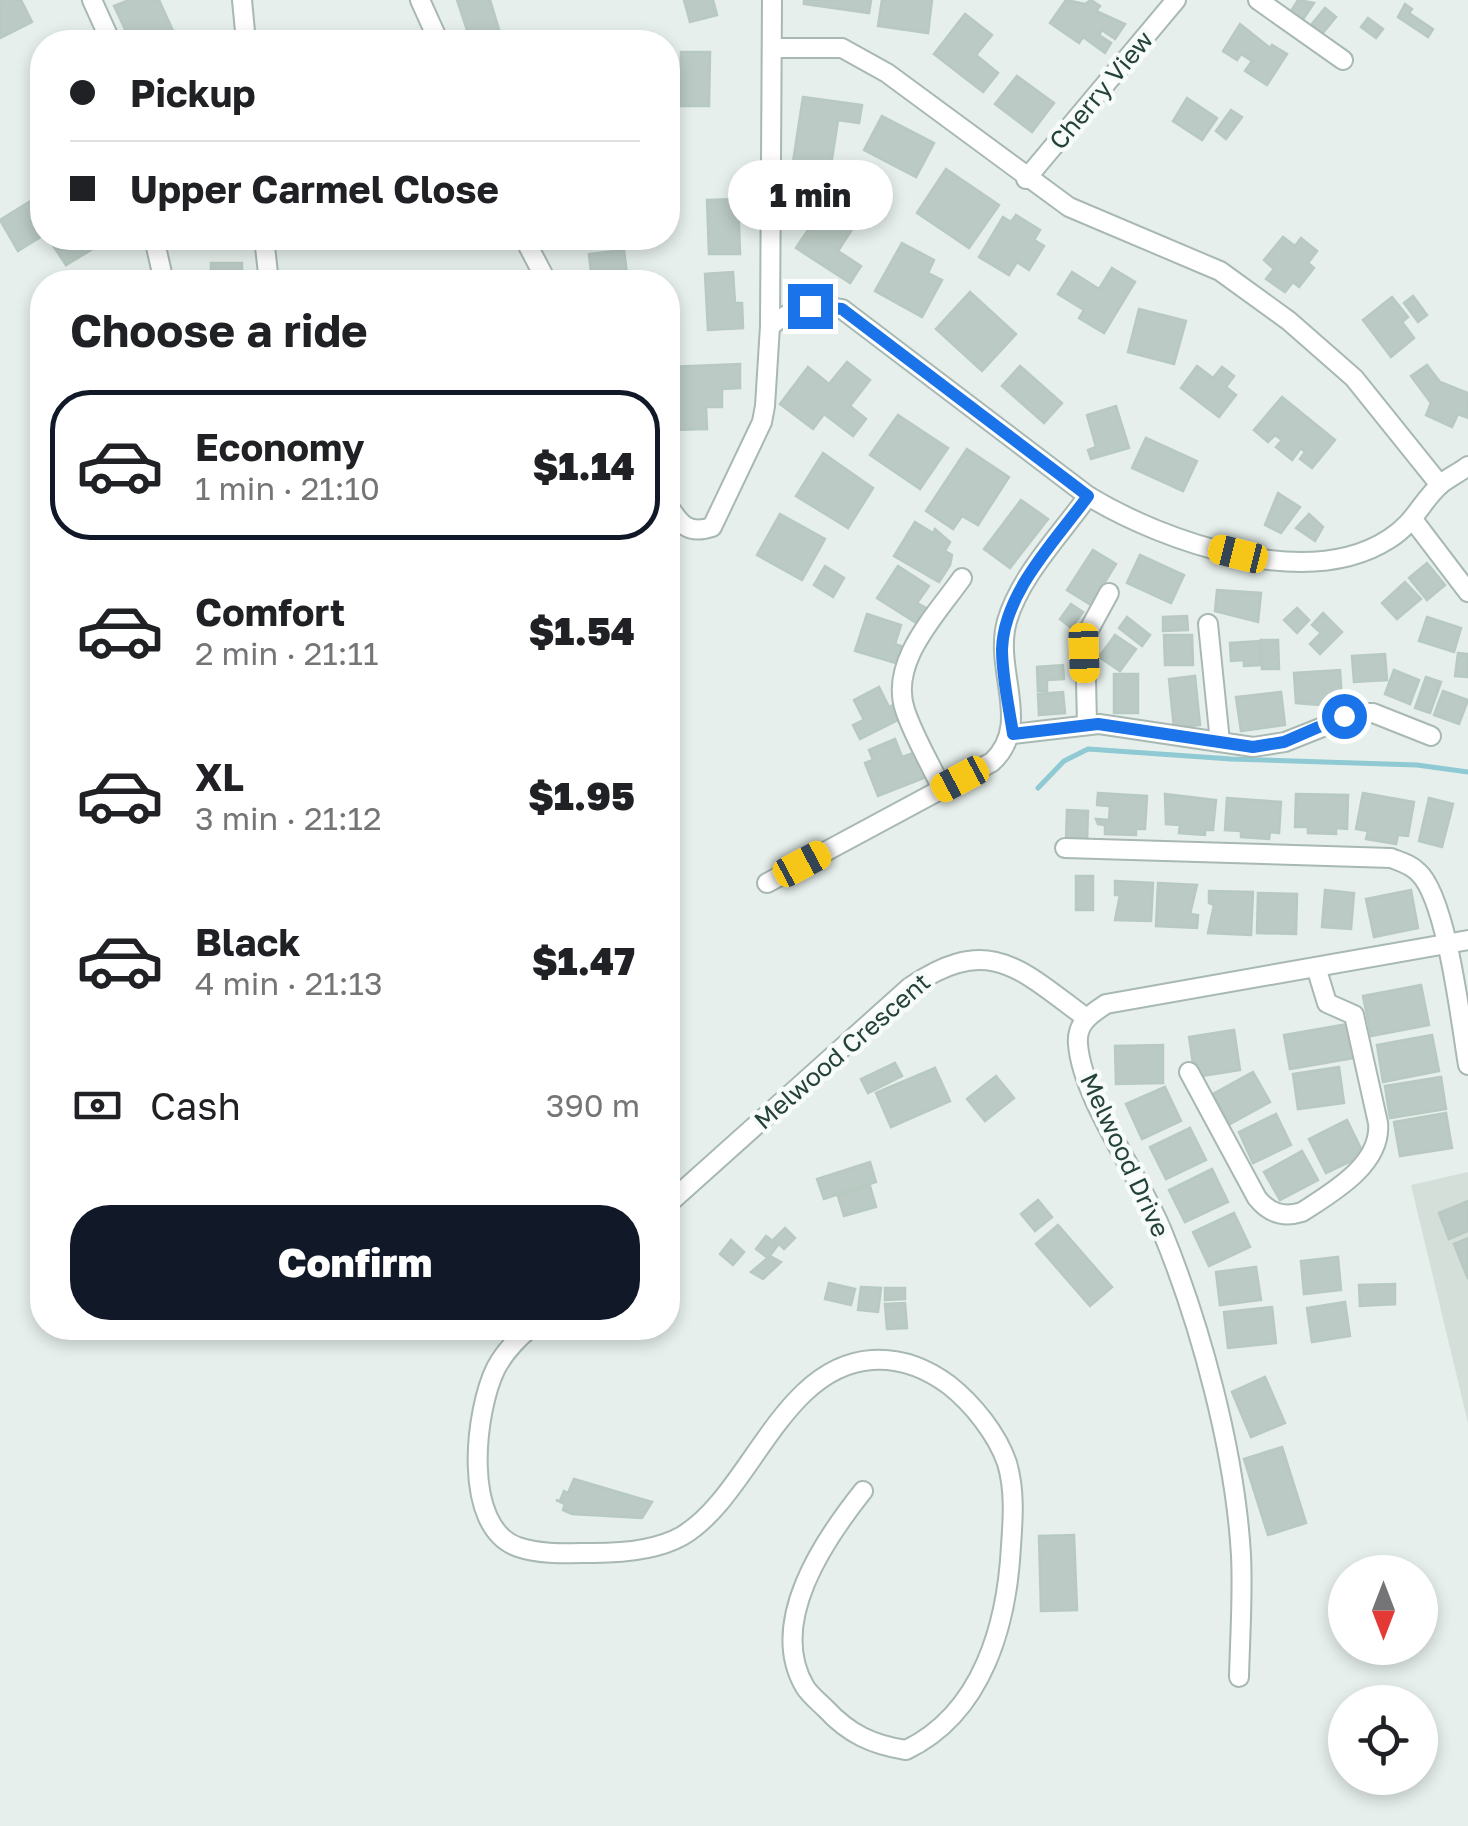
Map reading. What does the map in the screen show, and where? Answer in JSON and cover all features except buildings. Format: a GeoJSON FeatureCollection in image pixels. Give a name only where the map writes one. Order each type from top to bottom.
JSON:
{"type":"FeatureCollection","features":[{"type":"Feature","properties":{"kind":"street"},"geometry":{"type":"LineString","coordinates":[[92,0],[106,30]]}},
{"type":"Feature","properties":{"kind":"street"},"geometry":{"type":"LineString","coordinates":[[242,0],[245,30]]}},
{"type":"Feature","properties":{"kind":"street"},"geometry":{"type":"LineString","coordinates":[[420,0],[433,30]]}},
{"type":"Feature","properties":{"kind":"street"},"geometry":{"type":"LineString","coordinates":[[680,524],[698,532],[712,527],[762,422],[770,326],[772,0]]}},
{"type":"Feature","properties":{"kind":"street"},"geometry":{"type":"LineString","coordinates":[[1258,0],[1342,60]]}},
{"type":"Feature","properties":{"kind":"street","name":"Cherry View"},"geometry":{"type":"LineString","coordinates":[[1026,179],[1171,2]]}},
{"type":"Feature","properties":{"kind":"street"},"geometry":{"type":"LineString","coordinates":[[773,48],[842,48],[888,73],[1026,179],[1069,207],[1220,271],[1354,378],[1440,485]]}},
{"type":"Feature","properties":{"kind":"street"},"geometry":{"type":"LineString","coordinates":[[770,326],[787,312],[810,306],[842,309],[1088,496],[1129,521],[1183,539],[1277,561],[1336,561],[1386,541],[1414,521],[1440,485],[1468,466]]}},
{"type":"Feature","properties":{"kind":"street"},"geometry":{"type":"LineString","coordinates":[[767,883],[992,762],[1013,734],[1002,650],[1007,621],[1018,594],[1088,496]]}},
{"type":"Feature","properties":{"kind":"street"},"geometry":{"type":"LineString","coordinates":[[1414,521],[1468,592]]}},
{"type":"Feature","properties":{"kind":"street"},"geometry":{"type":"LineString","coordinates":[[942,788],[904,708],[903,677],[913,648],[962,578]]}},
{"type":"Feature","properties":{"kind":"street"},"geometry":{"type":"LineString","coordinates":[[1087,724],[1085,637],[1109,593]]}},
{"type":"Feature","properties":{"kind":"street"},"geometry":{"type":"LineString","coordinates":[[1208,624],[1220,742]]}},
{"type":"Feature","properties":{"kind":"street"},"geometry":{"type":"LineString","coordinates":[[1013,734],[1087,724],[1269,745],[1358,713],[1372,713],[1431,736]]}},
{"type":"Feature","properties":{"kind":"street"},"geometry":{"type":"LineString","coordinates":[[1065,848],[1391,858],[1420,873],[1430,886],[1446,944],[1468,1065]]}},
{"type":"Feature","properties":{"kind":"street"},"geometry":{"type":"LineString","coordinates":[[1085,1017],[1106,1004],[1468,940]]}},
{"type":"Feature","properties":{"kind":"street","name":"Melwood Crescent"},"geometry":{"type":"LineString","coordinates":[[680,1193],[910,987],[934,971],[968,961],[1016,967],[1085,1017]]}},
{"type":"Feature","properties":{"kind":"street"},"geometry":{"type":"LineString","coordinates":[[1190,1072],[1256,1198],[1272,1212],[1302,1212],[1372,1158],[1380,1135],[1354,1015],[1327,1003],[1316,967]]}},
{"type":"Feature","properties":{"kind":"street","name":"Melwood Drive"},"geometry":{"type":"LineString","coordinates":[[1085,1017],[1077,1040],[1082,1065],[1161,1228],[1183,1288],[1224,1441],[1235,1495],[1241,1558],[1240,1676]]}},
{"type":"Feature","properties":{"kind":"street"},"geometry":{"type":"LineString","coordinates":[[520,1340],[497,1367],[484,1401],[479,1434],[479,1493],[501,1536],[517,1547],[554,1553],[606,1553],[652,1547],[682,1536],[706,1516],[763,1438],[815,1384],[839,1370],[869,1360],[903,1362],[932,1373],[960,1394],[985,1422],[1006,1462],[1014,1505],[1010,1577],[996,1643],[972,1690],[934,1733],[906,1750],[858,1737],[838,1722],[805,1687],[794,1655],[796,1611],[804,1588],[830,1537],[863,1491]]}},
{"type":"Feature","properties":{"kind":"shaded area"},"geometry":{"type":"Polygon","coordinates":[[[1468,1172],[1468,1423],[1411,1185],[1468,1172]]]}},
{"type":"Feature","properties":{"kind":"waterway"},"geometry":{"type":"LineString","coordinates":[[1038,788],[1064,761],[1088,749],[1231,759],[1417,765],[1468,772]]}},
{"type":"Feature","properties":{"kind":"route"},"geometry":{"type":"LineString","coordinates":[[810,306],[842,309],[1088,496],[1018,594],[1007,621],[1002,650],[1013,734],[1098,724],[1253,747],[1284,742],[1344,716]]}}]}
